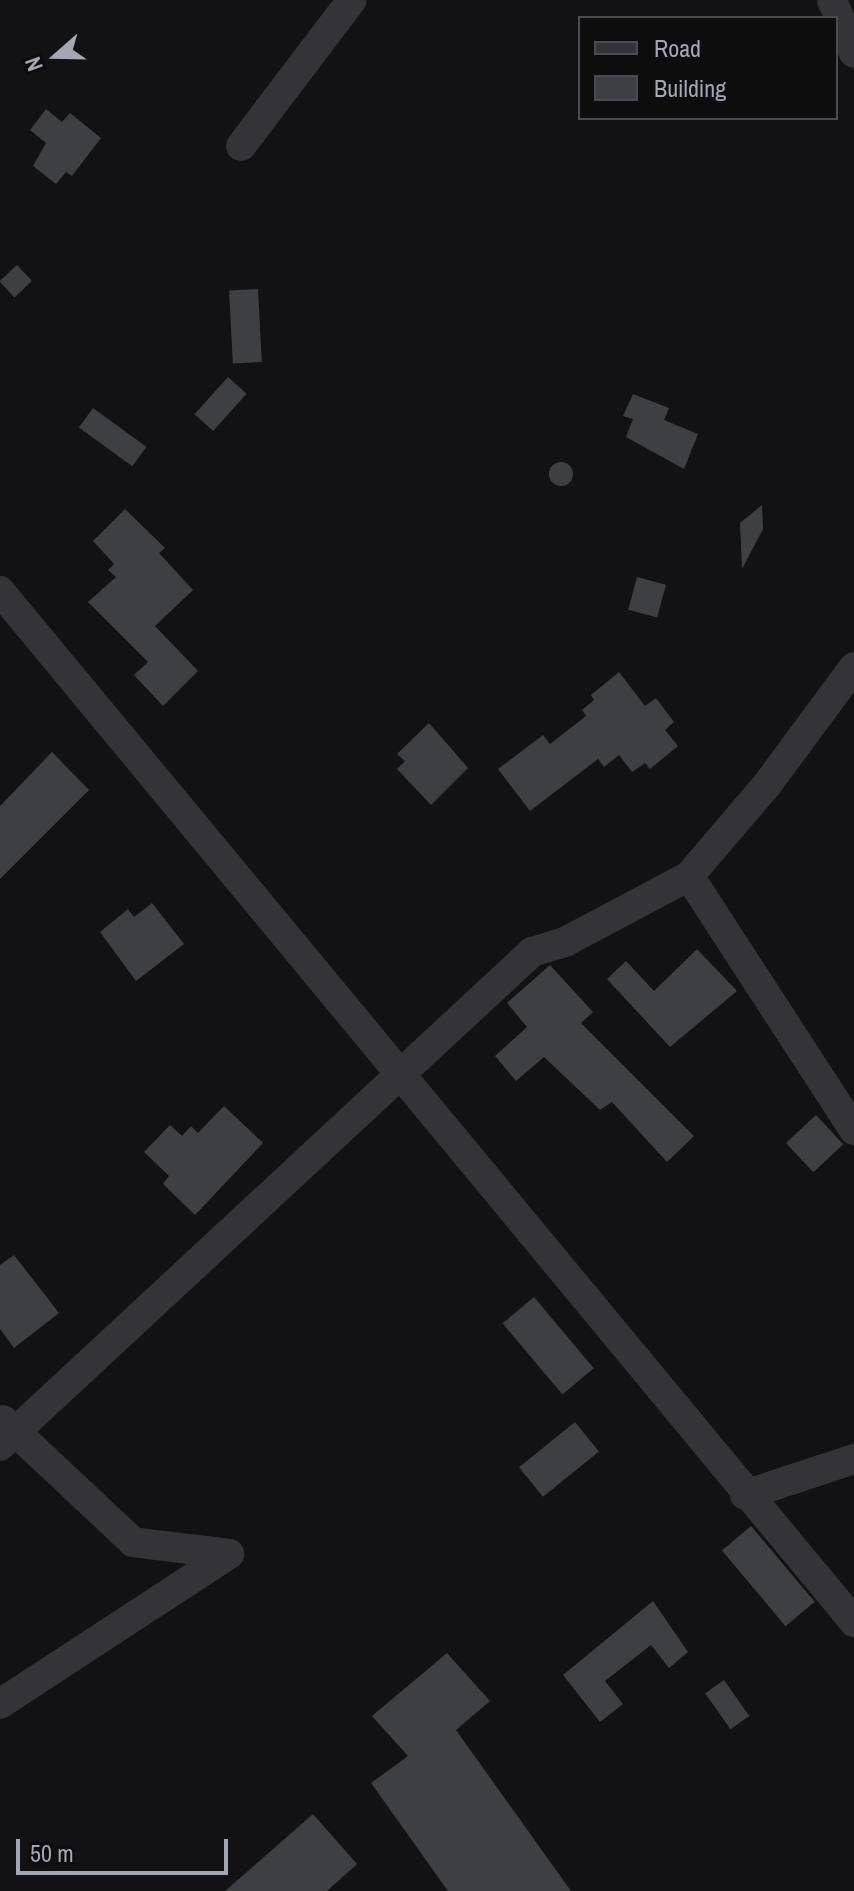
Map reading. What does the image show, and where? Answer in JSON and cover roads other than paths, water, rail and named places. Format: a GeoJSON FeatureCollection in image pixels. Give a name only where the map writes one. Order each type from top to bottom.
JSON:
{"type":"FeatureCollection","features":[{"type":"Feature","properties":{"kind":"street"},"geometry":{"type":"LineString","coordinates":[[241,146],[352,0]]}},
{"type":"Feature","properties":{"kind":"street"},"geometry":{"type":"LineString","coordinates":[[832,0],[854,53]]}},
{"type":"Feature","properties":{"kind":"street"},"geometry":{"type":"LineString","coordinates":[[0,591],[396,1074],[854,1622]]}},
{"type":"Feature","properties":{"kind":"street"},"geometry":{"type":"LineString","coordinates":[[0,1704],[229,1554],[133,1542],[6,1431],[214,1254],[396,1074],[532,952],[565,942],[689,876],[766,786],[854,667]]}},
{"type":"Feature","properties":{"kind":"street"},"geometry":{"type":"LineString","coordinates":[[689,876],[854,1130]]}},
{"type":"Feature","properties":{"kind":"street"},"geometry":{"type":"LineString","coordinates":[[745,1495],[854,1459]]}}]}
